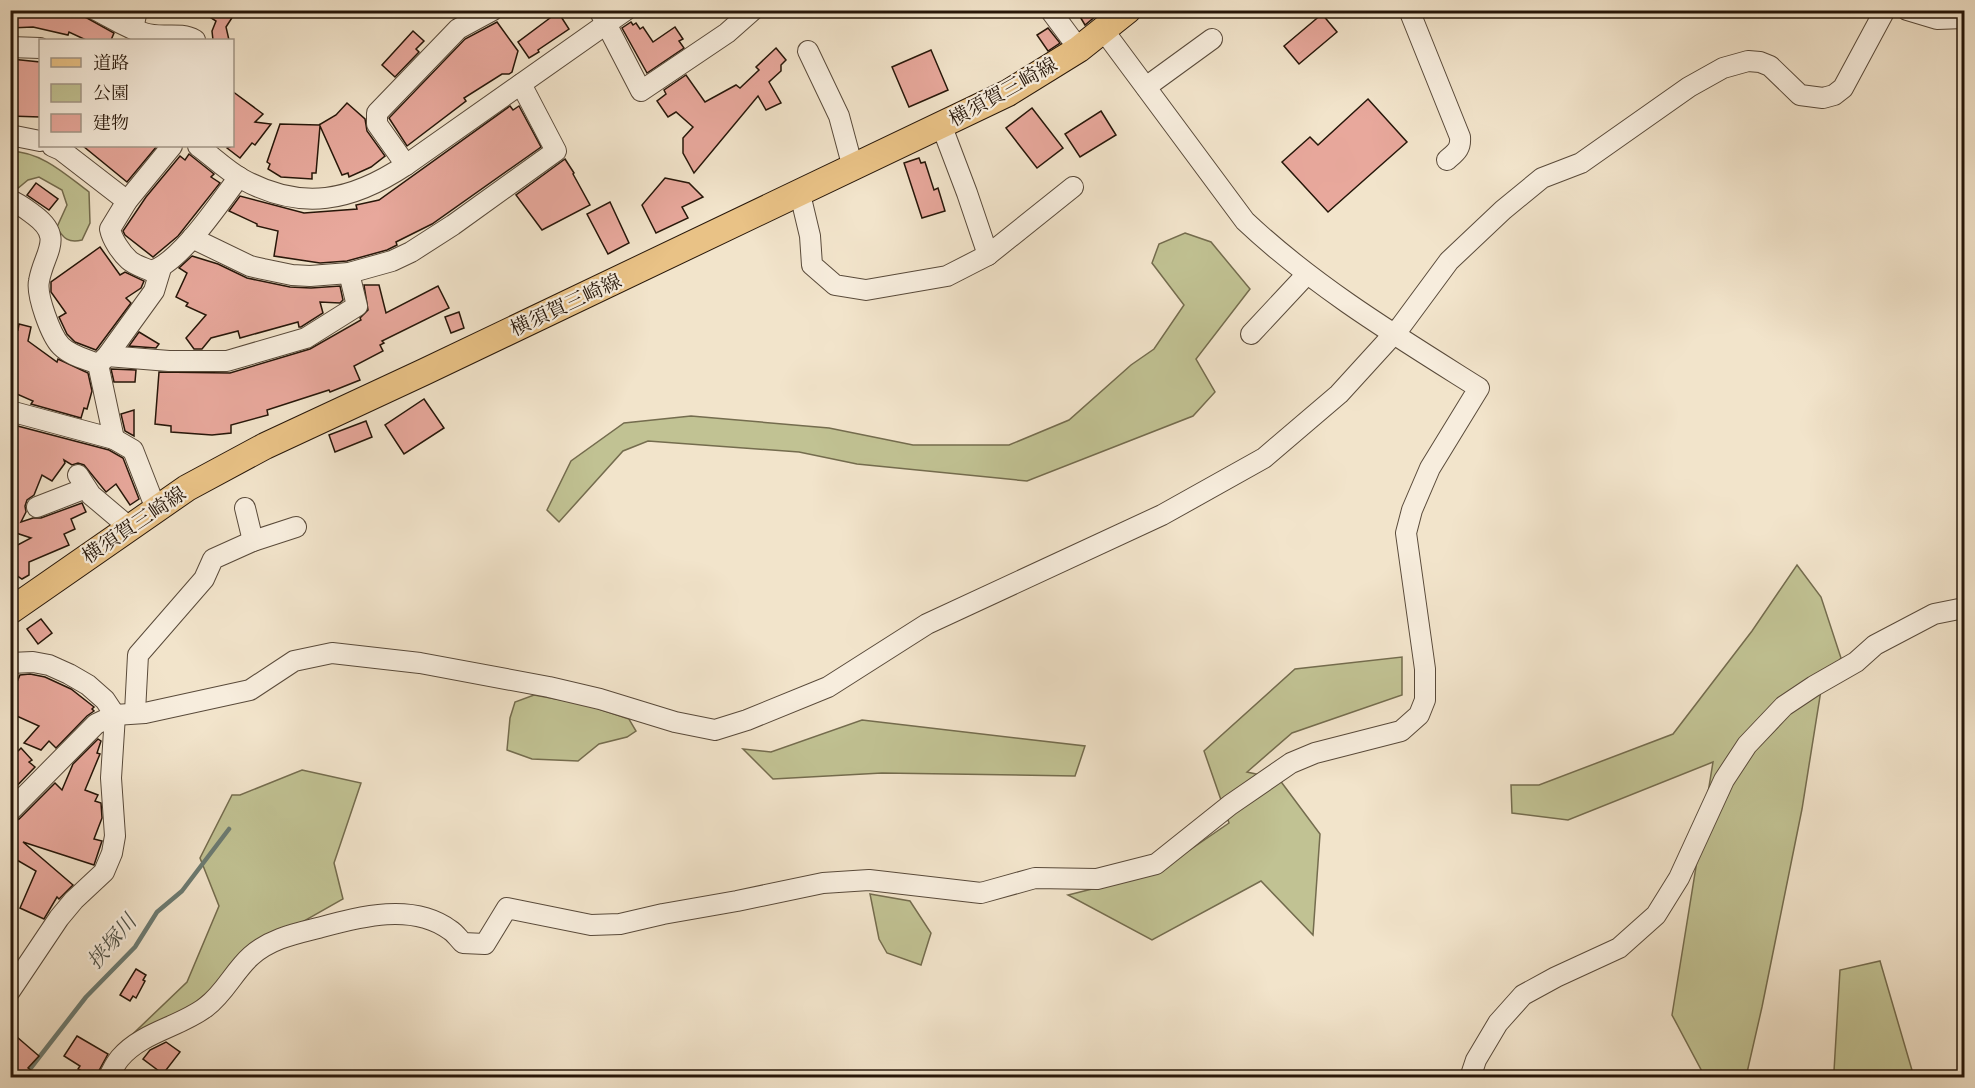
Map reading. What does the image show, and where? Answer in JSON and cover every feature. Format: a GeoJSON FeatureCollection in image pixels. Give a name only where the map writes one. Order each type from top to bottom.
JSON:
{"type":"FeatureCollection","features":[{"type":"Feature","properties":{"kind":"main road","name":"横須賀三崎線"},"geometry":{"type":"LineString","coordinates":[[10,611],[187,488],[265,446],[942,127],[1008,93],[1079,49],[1128,10]]}},
{"type":"Feature","properties":{"kind":"street"},"geometry":{"type":"LineString","coordinates":[[96,10],[135,20],[157,36],[182,35],[192,39]]}},
{"type":"Feature","properties":{"kind":"street"},"geometry":{"type":"LineString","coordinates":[[406,165],[377,124],[377,113],[458,29],[493,10]]}},
{"type":"Feature","properties":{"kind":"street"},"geometry":{"type":"LineString","coordinates":[[199,147],[239,177],[281,195],[327,198],[350,194],[372,186],[406,165],[521,84],[603,17],[626,10]]}},
{"type":"Feature","properties":{"kind":"street"},"geometry":{"type":"LineString","coordinates":[[603,17],[641,92],[726,33],[753,10]]}},
{"type":"Feature","properties":{"kind":"street"},"geometry":{"type":"LineString","coordinates":[[1050,10],[1079,49]]}},
{"type":"Feature","properties":{"kind":"street"},"geometry":{"type":"LineString","coordinates":[[1409,10],[1460,137],[1461,145],[1457,152],[1447,160]]}},
{"type":"Feature","properties":{"kind":"street"},"geometry":{"type":"LineString","coordinates":[[10,811],[96,724],[125,714],[145,713],[250,690],[294,661],[332,653],[420,663],[549,687],[600,699],[675,722],[715,730],[747,720],[828,687],[927,624],[1162,515],[1264,458],[1339,394],[1401,326],[1449,261],[1503,210],[1542,178],[1579,159],[1689,87],[1723,68],[1748,61],[1770,66],[1800,95],[1823,98],[1834,95],[1843,88],[1885,10]]}},
{"type":"Feature","properties":{"kind":"street"},"geometry":{"type":"LineString","coordinates":[[1907,10],[1937,19],[1965,18]]}},
{"type":"Feature","properties":{"kind":"street"},"geometry":{"type":"LineString","coordinates":[[108,1077],[121,1058],[142,1041],[204,1009],[220,996],[250,957],[264,946],[286,936],[367,915],[408,915],[430,920],[450,930],[463,943],[485,944],[507,908],[591,925],[620,924],[823,883],[868,880],[981,892],[1035,878],[1097,879],[1155,864],[1230,805],[1291,763],[1315,753],[1401,731],[1419,715],[1426,690],[1420,626],[1406,533],[1412,510],[1430,468],[1479,388],[1393,334],[1307,274],[1245,221],[1104,31]]}},
{"type":"Feature","properties":{"kind":"street"},"geometry":{"type":"LineString","coordinates":[[1146,87],[1212,39]]}},
{"type":"Feature","properties":{"kind":"street"},"geometry":{"type":"LineString","coordinates":[[10,47],[39,48]]}},
{"type":"Feature","properties":{"kind":"street"},"geometry":{"type":"LineString","coordinates":[[808,51],[839,116],[853,168]]}},
{"type":"Feature","properties":{"kind":"street"},"geometry":{"type":"LineString","coordinates":[[192,238],[250,266],[301,276],[349,273],[392,261],[411,252],[453,225],[556,151],[521,84]]}},
{"type":"Feature","properties":{"kind":"street"},"geometry":{"type":"LineString","coordinates":[[942,127],[988,255]]}},
{"type":"Feature","properties":{"kind":"street"},"geometry":{"type":"LineString","coordinates":[[10,135],[39,141]]}},
{"type":"Feature","properties":{"kind":"street"},"geometry":{"type":"LineString","coordinates":[[54,147],[127,201]]}},
{"type":"Feature","properties":{"kind":"street"},"geometry":{"type":"LineString","coordinates":[[171,147],[127,201],[110,229],[112,236],[129,260],[152,271],[161,268],[192,238],[239,177]]}},
{"type":"Feature","properties":{"kind":"street"},"geometry":{"type":"LineString","coordinates":[[800,194],[810,236],[812,265],[835,285],[866,290],[947,276],[988,255],[1073,187]]}},
{"type":"Feature","properties":{"kind":"street"},"geometry":{"type":"LineString","coordinates":[[10,200],[45,223],[49,230],[51,238],[49,250],[38,286],[45,314],[60,345],[74,355],[103,360],[227,361],[306,338],[357,306],[349,273]]}},
{"type":"Feature","properties":{"kind":"street"},"geometry":{"type":"LineString","coordinates":[[114,439],[103,360],[154,291],[161,268]]}},
{"type":"Feature","properties":{"kind":"street"},"geometry":{"type":"LineString","coordinates":[[1251,334],[1307,274]]}},
{"type":"Feature","properties":{"kind":"street"},"geometry":{"type":"LineString","coordinates":[[10,411],[114,439],[133,450],[156,509]]}},
{"type":"Feature","properties":{"kind":"street"},"geometry":{"type":"LineString","coordinates":[[45,486],[35,512],[82,482],[91,495],[129,527]]}},
{"type":"Feature","properties":{"kind":"street"},"geometry":{"type":"LineString","coordinates":[[245,508],[253,541]]}},
{"type":"Feature","properties":{"kind":"street"},"geometry":{"type":"LineString","coordinates":[[10,992],[59,918],[74,900],[104,872],[112,854],[115,836],[111,778],[138,655],[204,579],[213,559],[253,541],[296,526]]}},
{"type":"Feature","properties":{"kind":"street"},"geometry":{"type":"LineString","coordinates":[[1470,1077],[1476,1060],[1498,1023],[1523,995],[1618,948],[1656,915],[1679,878],[1724,780],[1747,745],[1784,706],[1856,662],[1875,645],[1934,614],[1965,608]]}},
{"type":"Feature","properties":{"kind":"street"},"geometry":{"type":"LineString","coordinates":[[10,663],[49,664],[88,685],[125,714]]}},
{"type":"Feature","properties":{"kind":"green space"},"geometry":{"type":"Polygon","coordinates":[[[10,151],[22,152],[43,160],[62,171],[89,192],[90,223],[82,240],[67,239],[57,227],[67,205],[62,190],[39,177],[28,180],[17,189],[11,189],[10,151]]]}},
{"type":"Feature","properties":{"kind":"green space"},"geometry":{"type":"Polygon","coordinates":[[[1185,233],[1211,242],[1250,289],[1196,359],[1215,392],[1193,416],[1027,481],[857,464],[799,452],[648,441],[623,451],[559,522],[547,510],[571,461],[624,423],[691,416],[829,428],[913,445],[1009,445],[1069,420],[1131,365],[1154,349],[1184,305],[1152,263],[1159,244],[1185,233]]]}},
{"type":"Feature","properties":{"kind":"green space"},"geometry":{"type":"Polygon","coordinates":[[[1797,565],[1821,597],[1841,658],[1822,684],[1802,809],[1746,1077],[1705,1077],[1672,1015],[1713,762],[1568,820],[1512,813],[1511,785],[1539,785],[1673,734],[1752,631],[1797,565]]]}},
{"type":"Feature","properties":{"kind":"green space"},"geometry":{"type":"Polygon","coordinates":[[[1402,657],[1402,695],[1292,733],[1247,772],[1279,779],[1320,834],[1313,935],[1261,881],[1152,940],[1068,895],[1156,873],[1229,823],[1204,751],[1295,669],[1402,657]]]}},
{"type":"Feature","properties":{"kind":"green space"},"geometry":{"type":"Polygon","coordinates":[[[534,695],[584,704],[629,719],[636,731],[627,737],[599,744],[578,761],[532,759],[507,750],[510,718],[515,702],[534,695]]]}},
{"type":"Feature","properties":{"kind":"green space"},"geometry":{"type":"Polygon","coordinates":[[[862,720],[1085,746],[1075,776],[882,773],[773,779],[743,749],[771,752],[862,720]]]}},
{"type":"Feature","properties":{"kind":"green space"},"geometry":{"type":"Polygon","coordinates":[[[302,770],[361,783],[334,863],[343,899],[265,943],[169,1025],[114,1052],[187,982],[219,906],[200,858],[232,795],[240,795],[302,770]]]}},
{"type":"Feature","properties":{"kind":"green space"},"geometry":{"type":"Polygon","coordinates":[[[870,894],[910,901],[931,933],[921,965],[887,953],[879,939],[870,894]]]}},
{"type":"Feature","properties":{"kind":"green space"},"geometry":{"type":"Polygon","coordinates":[[[1880,961],[1914,1077],[1831,1077],[1834,1071],[1840,970],[1880,961]]]}},
{"type":"Feature","properties":{"kind":"building"},"geometry":{"type":"Polygon","coordinates":[[[10,10],[56,10],[70,13],[71,11],[114,33],[111,39],[84,39],[69,32],[68,35],[33,27],[10,28],[10,10]]]}},
{"type":"Feature","properties":{"kind":"building"},"geometry":{"type":"Polygon","coordinates":[[[199,10],[237,10],[226,27],[229,39],[213,39],[212,31],[216,21],[199,10]]]}},
{"type":"Feature","properties":{"kind":"building"},"geometry":{"type":"Polygon","coordinates":[[[1076,10],[1103,10],[1085,25],[1076,10]]]}},
{"type":"Feature","properties":{"kind":"building"},"geometry":{"type":"Polygon","coordinates":[[[558,12],[569,29],[529,58],[518,42],[558,12]]]}},
{"type":"Feature","properties":{"kind":"building"},"geometry":{"type":"Polygon","coordinates":[[[1322,14],[1337,32],[1299,64],[1284,46],[1322,14]]]}},
{"type":"Feature","properties":{"kind":"building"},"geometry":{"type":"Polygon","coordinates":[[[497,22],[518,51],[512,72],[502,74],[464,98],[466,101],[407,146],[389,118],[465,39],[497,22]]]}},
{"type":"Feature","properties":{"kind":"building"},"geometry":{"type":"Polygon","coordinates":[[[631,22],[633,25],[636,23],[640,29],[643,27],[653,42],[675,27],[683,39],[679,41],[684,48],[647,73],[622,28],[631,22]]]}},
{"type":"Feature","properties":{"kind":"building"},"geometry":{"type":"Polygon","coordinates":[[[1048,28],[1060,43],[1048,51],[1037,35],[1048,28]]]}},
{"type":"Feature","properties":{"kind":"building"},"geometry":{"type":"Polygon","coordinates":[[[413,31],[424,41],[416,49],[419,52],[395,77],[382,65],[413,31]]]}},
{"type":"Feature","properties":{"kind":"building"},"geometry":{"type":"Polygon","coordinates":[[[776,48],[786,60],[781,65],[781,71],[769,82],[781,103],[766,110],[758,96],[694,173],[683,153],[683,138],[693,127],[676,112],[668,117],[657,101],[666,94],[664,90],[686,75],[705,102],[736,85],[740,88],[759,70],[756,67],[776,48]]]}},
{"type":"Feature","properties":{"kind":"building"},"geometry":{"type":"Polygon","coordinates":[[[931,50],[948,90],[909,107],[892,67],[931,50]]]}},
{"type":"Feature","properties":{"kind":"building"},"geometry":{"type":"Polygon","coordinates":[[[11,59],[39,62],[39,117],[10,116],[11,59]]]}},
{"type":"Feature","properties":{"kind":"building"},"geometry":{"type":"Polygon","coordinates":[[[234,92],[263,114],[255,122],[271,124],[255,145],[252,143],[240,158],[227,148],[234,147],[234,92]]]}},
{"type":"Feature","properties":{"kind":"building"},"geometry":{"type":"Polygon","coordinates":[[[1368,99],[1407,142],[1328,212],[1282,162],[1310,137],[1318,145],[1368,99]]]}},
{"type":"Feature","properties":{"kind":"building"},"geometry":{"type":"Polygon","coordinates":[[[347,103],[365,119],[367,131],[385,156],[371,167],[349,177],[348,173],[342,175],[320,126],[316,173],[312,173],[312,179],[281,177],[268,169],[270,164],[267,162],[280,124],[319,125],[336,115],[347,103]]]}},
{"type":"Feature","properties":{"kind":"building"},"geometry":{"type":"Polygon","coordinates":[[[510,106],[513,110],[519,106],[541,147],[432,224],[396,242],[397,245],[387,250],[347,261],[320,263],[274,256],[278,231],[257,226],[229,211],[240,196],[304,213],[357,209],[356,205],[379,200],[510,106]]]}},
{"type":"Feature","properties":{"kind":"building"},"geometry":{"type":"Polygon","coordinates":[[[1032,108],[1063,148],[1037,168],[1006,128],[1032,108]]]}},
{"type":"Feature","properties":{"kind":"building"},"geometry":{"type":"Polygon","coordinates":[[[1101,111],[1116,135],[1080,157],[1065,134],[1101,111]]]}},
{"type":"Feature","properties":{"kind":"building"},"geometry":{"type":"Polygon","coordinates":[[[84,147],[156,147],[127,182],[84,147]]]}},
{"type":"Feature","properties":{"kind":"building"},"geometry":{"type":"Polygon","coordinates":[[[189,154],[214,174],[211,177],[220,183],[178,236],[153,257],[123,231],[146,197],[180,156],[185,160],[189,154]]]}},
{"type":"Feature","properties":{"kind":"building"},"geometry":{"type":"Polygon","coordinates":[[[919,158],[921,163],[925,162],[934,190],[938,188],[945,211],[922,218],[904,163],[919,158]]]}},
{"type":"Feature","properties":{"kind":"building"},"geometry":{"type":"Polygon","coordinates":[[[565,159],[590,205],[542,230],[516,195],[565,159]]]}},
{"type":"Feature","properties":{"kind":"building"},"geometry":{"type":"Polygon","coordinates":[[[665,178],[689,183],[703,197],[682,207],[688,218],[656,233],[642,205],[665,178]]]}},
{"type":"Feature","properties":{"kind":"building"},"geometry":{"type":"Polygon","coordinates":[[[36,183],[58,199],[49,210],[27,195],[36,183]]]}},
{"type":"Feature","properties":{"kind":"building"},"geometry":{"type":"Polygon","coordinates":[[[610,202],[629,243],[608,254],[587,214],[610,202]]]}},
{"type":"Feature","properties":{"kind":"building"},"geometry":{"type":"Polygon","coordinates":[[[100,247],[120,275],[125,272],[144,281],[141,288],[126,298],[131,303],[96,350],[75,342],[67,334],[59,317],[66,313],[51,292],[51,282],[100,247]]]}},
{"type":"Feature","properties":{"kind":"building"},"geometry":{"type":"Polygon","coordinates":[[[192,256],[218,264],[247,278],[290,287],[340,286],[343,300],[340,303],[320,302],[323,313],[301,327],[298,322],[240,338],[238,331],[211,338],[202,349],[194,349],[186,338],[206,315],[186,306],[188,303],[176,297],[187,273],[179,268],[192,256]]]}},
{"type":"Feature","properties":{"kind":"building"},"geometry":{"type":"Polygon","coordinates":[[[364,285],[379,285],[386,313],[438,286],[449,308],[382,341],[384,343],[380,345],[383,351],[354,366],[360,380],[330,392],[329,390],[267,410],[268,415],[231,425],[231,433],[212,435],[171,432],[171,426],[155,424],[159,372],[230,373],[310,349],[361,320],[360,318],[368,310],[364,285]]]}},
{"type":"Feature","properties":{"kind":"building"},"geometry":{"type":"Polygon","coordinates":[[[459,312],[464,328],[451,333],[445,317],[459,312]]]}},
{"type":"Feature","properties":{"kind":"building"},"geometry":{"type":"Polygon","coordinates":[[[19,324],[31,327],[28,341],[57,362],[58,359],[88,373],[92,391],[87,409],[84,408],[81,418],[31,404],[33,401],[10,391],[10,328],[18,330],[19,324]]]}},
{"type":"Feature","properties":{"kind":"building"},"geometry":{"type":"Polygon","coordinates":[[[139,332],[159,344],[156,348],[129,346],[139,332]]]}},
{"type":"Feature","properties":{"kind":"building"},"geometry":{"type":"Polygon","coordinates":[[[111,369],[136,370],[135,382],[114,382],[111,369]]]}},
{"type":"Feature","properties":{"kind":"building"},"geometry":{"type":"Polygon","coordinates":[[[424,399],[444,428],[404,454],[385,425],[424,399]]]}},
{"type":"Feature","properties":{"kind":"building"},"geometry":{"type":"Polygon","coordinates":[[[134,410],[134,436],[125,431],[121,414],[134,410]]]}},
{"type":"Feature","properties":{"kind":"building"},"geometry":{"type":"Polygon","coordinates":[[[366,421],[372,437],[335,452],[329,435],[366,421]]]}},
{"type":"Feature","properties":{"kind":"building"},"geometry":{"type":"Polygon","coordinates":[[[10,424],[109,450],[123,458],[139,499],[130,505],[116,484],[106,492],[84,465],[78,463],[72,465],[64,460],[65,463],[52,481],[42,475],[34,495],[27,500],[26,512],[21,522],[41,518],[82,503],[86,512],[71,519],[75,529],[64,534],[69,545],[29,562],[29,575],[22,579],[10,571],[10,549],[31,538],[16,533],[10,544],[10,424]]]}},
{"type":"Feature","properties":{"kind":"building"},"geometry":{"type":"Polygon","coordinates":[[[41,619],[52,633],[38,644],[27,629],[41,619]]]}},
{"type":"Feature","properties":{"kind":"building"},"geometry":{"type":"Polygon","coordinates":[[[20,675],[45,677],[71,689],[94,707],[92,709],[94,711],[56,748],[49,741],[41,750],[24,743],[39,726],[10,713],[10,698],[20,675]]]}},
{"type":"Feature","properties":{"kind":"building"},"geometry":{"type":"Polygon","coordinates":[[[98,739],[101,741],[97,753],[100,754],[85,790],[98,795],[95,801],[101,803],[102,818],[94,839],[102,841],[94,865],[23,842],[73,885],[59,899],[57,897],[44,919],[20,908],[36,871],[10,856],[10,823],[19,819],[55,783],[62,790],[73,764],[98,739]]]}},
{"type":"Feature","properties":{"kind":"building"},"geometry":{"type":"Polygon","coordinates":[[[21,748],[32,760],[29,762],[35,767],[10,793],[10,759],[21,748]]]}},
{"type":"Feature","properties":{"kind":"building"},"geometry":{"type":"Polygon","coordinates":[[[136,969],[146,975],[143,980],[145,981],[136,998],[133,996],[130,1001],[120,995],[136,969]]]}},
{"type":"Feature","properties":{"kind":"building"},"geometry":{"type":"Polygon","coordinates":[[[10,1031],[39,1056],[28,1068],[40,1077],[21,1077],[10,1068],[17,1060],[10,1053],[10,1031]]]}},
{"type":"Feature","properties":{"kind":"building"},"geometry":{"type":"Polygon","coordinates":[[[77,1036],[108,1054],[96,1076],[92,1073],[90,1076],[78,1069],[80,1066],[64,1056],[77,1036]]]}},
{"type":"Feature","properties":{"kind":"building"},"geometry":{"type":"Polygon","coordinates":[[[166,1042],[180,1052],[163,1074],[143,1059],[150,1050],[166,1042]]]}},
{"type":"Feature","properties":{"kind":"waterway","name":"挟塚川"},"geometry":{"type":"LineString","coordinates":[[23,1078],[86,997],[135,947],[157,912],[182,891],[229,829]]}}]}
